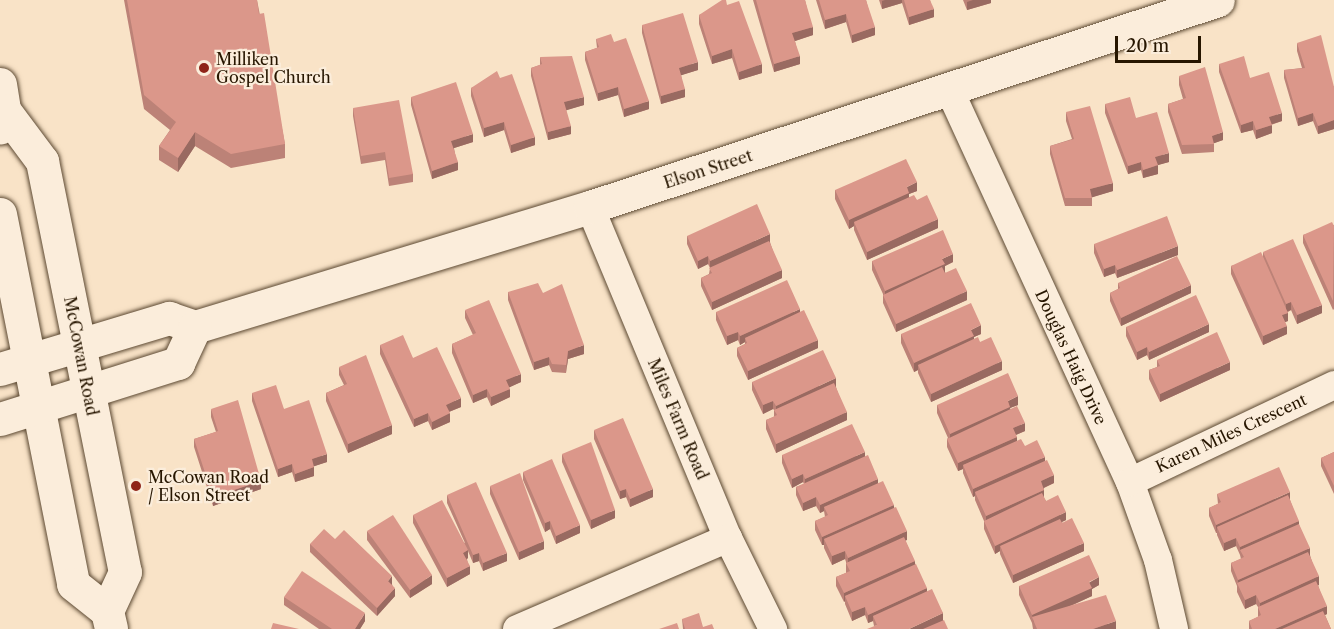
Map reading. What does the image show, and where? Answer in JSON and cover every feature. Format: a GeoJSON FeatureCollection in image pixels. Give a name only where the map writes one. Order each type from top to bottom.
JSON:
{"type":"FeatureCollection","features":[{"type":"Feature","properties":{"kind":"street","name":"Elson Street"},"geometry":{"type":"LineString","coordinates":[[195,327],[590,207],[950,91],[1178,6],[1218,0]]}},
{"type":"Feature","properties":{"kind":"street","name":"Douglas Haig Drive"},"geometry":{"type":"LineString","coordinates":[[950,91],[1130,482],[1158,560],[1174,629]]}},
{"type":"Feature","properties":{"kind":"street","name":"McCowan Road"},"geometry":{"type":"LineString","coordinates":[[0,214],[31,360],[73,584],[109,620],[125,572],[42,161],[2,108]]}},
{"type":"Feature","properties":{"kind":"street","name":"Miles Farm Road"},"geometry":{"type":"LineString","coordinates":[[590,207],[728,538],[773,629]]}},
{"type":"Feature","properties":{"kind":"street"},"geometry":{"type":"LineString","coordinates":[[0,369],[169,318],[195,327],[178,363],[0,419]]}},
{"type":"Feature","properties":{"kind":"street","name":"Karen Miles Crescent"},"geometry":{"type":"LineString","coordinates":[[1130,482],[1334,386]]}},
{"type":"Feature","properties":{"kind":"street"},"geometry":{"type":"LineString","coordinates":[[517,629],[728,538]]}},
{"type":"Feature","properties":{"kind":"building","name":"Milliken Gospel Church"},"geometry":{"type":"Polygon","coordinates":[[[127,0],[257,0],[259,14],[264,13],[285,144],[231,154],[195,132],[178,158],[159,146],[176,122],[144,95],[127,0]]]}},
{"type":"Feature","properties":{"kind":"building"},"geometry":{"type":"Polygon","coordinates":[[[722,0],[726,0],[727,5],[739,1],[762,64],[739,72],[732,49],[712,56],[699,15],[722,0]]]}},
{"type":"Feature","properties":{"kind":"building"},"geometry":{"type":"Polygon","coordinates":[[[756,0],[805,0],[813,27],[792,33],[800,56],[774,64],[756,0]]]}},
{"type":"Feature","properties":{"kind":"building"},"geometry":{"type":"Polygon","coordinates":[[[819,0],[866,0],[875,27],[852,35],[846,14],[825,20],[819,0]]]}},
{"type":"Feature","properties":{"kind":"building"},"geometry":{"type":"Polygon","coordinates":[[[904,0],[930,0],[934,9],[909,17],[904,0]]]}},
{"type":"Feature","properties":{"kind":"building"},"geometry":{"type":"Polygon","coordinates":[[[683,13],[698,62],[679,68],[685,89],[661,96],[642,25],[683,13]]]}},
{"type":"Feature","properties":{"kind":"building"},"geometry":{"type":"Polygon","coordinates":[[[611,34],[614,42],[626,38],[649,101],[624,109],[618,87],[598,93],[585,52],[599,47],[596,39],[611,34]]]}},
{"type":"Feature","properties":{"kind":"building"},"geometry":{"type":"Polygon","coordinates":[[[1321,35],[1334,87],[1334,120],[1318,126],[1313,113],[1298,118],[1284,70],[1305,68],[1297,43],[1321,35]]]}},
{"type":"Feature","properties":{"kind":"building"},"geometry":{"type":"Polygon","coordinates":[[[572,56],[584,97],[564,102],[571,126],[548,132],[531,68],[542,64],[540,57],[572,56]]]}},
{"type":"Feature","properties":{"kind":"building"},"geometry":{"type":"Polygon","coordinates":[[[1244,56],[1250,78],[1269,72],[1282,113],[1269,117],[1272,125],[1256,130],[1253,121],[1241,125],[1219,64],[1244,56]]]}},
{"type":"Feature","properties":{"kind":"building"},"geometry":{"type":"Polygon","coordinates":[[[1205,67],[1223,132],[1212,136],[1214,144],[1182,145],[1168,104],[1186,98],[1179,76],[1205,67]]]}},
{"type":"Feature","properties":{"kind":"building"},"geometry":{"type":"Polygon","coordinates":[[[497,71],[500,78],[512,74],[535,137],[511,145],[504,122],[484,128],[471,88],[497,71]]]}},
{"type":"Feature","properties":{"kind":"building"},"geometry":{"type":"Polygon","coordinates":[[[456,82],[473,134],[451,141],[458,162],[432,171],[411,97],[456,82]]]}},
{"type":"Feature","properties":{"kind":"building"},"geometry":{"type":"Polygon","coordinates":[[[1130,97],[1136,118],[1157,112],[1169,153],[1155,157],[1158,165],[1143,170],[1141,162],[1128,166],[1105,104],[1130,97]]]}},
{"type":"Feature","properties":{"kind":"building"},"geometry":{"type":"Polygon","coordinates":[[[399,100],[413,174],[389,178],[385,152],[361,156],[353,108],[399,100]]]}},
{"type":"Feature","properties":{"kind":"building"},"geometry":{"type":"Polygon","coordinates":[[[1090,106],[1113,183],[1090,189],[1092,198],[1065,198],[1050,146],[1074,139],[1066,112],[1090,106]]]}},
{"type":"Feature","properties":{"kind":"building"},"geometry":{"type":"Polygon","coordinates":[[[906,159],[917,182],[907,187],[909,193],[849,220],[835,190],[906,159]]]}},
{"type":"Feature","properties":{"kind":"building"},"geometry":{"type":"Polygon","coordinates":[[[914,195],[917,200],[927,195],[938,219],[867,252],[854,222],[914,195]]]}},
{"type":"Feature","properties":{"kind":"building"},"geometry":{"type":"Polygon","coordinates":[[[757,204],[770,234],[710,261],[708,256],[698,261],[687,236],[757,204]]]}},
{"type":"Feature","properties":{"kind":"building"},"geometry":{"type":"Polygon","coordinates":[[[1167,216],[1178,246],[1117,270],[1115,265],[1104,269],[1094,244],[1167,216]]]}},
{"type":"Feature","properties":{"kind":"building"},"geometry":{"type":"Polygon","coordinates":[[[1332,222],[1334,226],[1333,301],[1303,235],[1332,222]]]}},
{"type":"Feature","properties":{"kind":"building"},"geometry":{"type":"Polygon","coordinates":[[[943,230],[953,254],[942,259],[945,264],[885,291],[872,261],[943,230]]]}},
{"type":"Feature","properties":{"kind":"building"},"geometry":{"type":"Polygon","coordinates":[[[1293,239],[1322,305],[1297,315],[1291,302],[1286,304],[1263,252],[1293,239]]]}},
{"type":"Feature","properties":{"kind":"building"},"geometry":{"type":"Polygon","coordinates":[[[769,241],[782,270],[712,302],[701,278],[712,273],[709,268],[769,241]]]}},
{"type":"Feature","properties":{"kind":"building"},"geometry":{"type":"Polygon","coordinates":[[[1261,252],[1288,313],[1282,315],[1287,326],[1263,336],[1231,266],[1261,252]]]}},
{"type":"Feature","properties":{"kind":"building"},"geometry":{"type":"Polygon","coordinates":[[[1177,256],[1191,285],[1121,318],[1110,293],[1120,288],[1118,283],[1177,256]]]}},
{"type":"Feature","properties":{"kind":"building"},"geometry":{"type":"Polygon","coordinates":[[[942,267],[945,273],[956,268],[967,291],[896,324],[883,295],[942,267]]]}},
{"type":"Feature","properties":{"kind":"building"},"geometry":{"type":"Polygon","coordinates":[[[787,280],[800,309],[740,336],[738,332],[727,336],[716,312],[787,280]]]}},
{"type":"Feature","properties":{"kind":"building"},"geometry":{"type":"Polygon","coordinates":[[[538,283],[543,293],[562,284],[584,345],[568,351],[566,365],[552,364],[549,357],[534,362],[508,292],[538,283]]]}},
{"type":"Feature","properties":{"kind":"building"},"geometry":{"type":"Polygon","coordinates":[[[1196,295],[1209,324],[1149,352],[1147,347],[1137,352],[1126,327],[1196,295]]]}},
{"type":"Feature","properties":{"kind":"building"},"geometry":{"type":"Polygon","coordinates":[[[489,300],[521,374],[506,380],[510,389],[491,397],[487,389],[473,395],[452,344],[476,333],[465,310],[489,300]]]}},
{"type":"Feature","properties":{"kind":"building"},"geometry":{"type":"Polygon","coordinates":[[[971,303],[981,325],[971,330],[974,336],[914,363],[901,334],[971,303]]]}},
{"type":"Feature","properties":{"kind":"building"},"geometry":{"type":"Polygon","coordinates":[[[804,310],[818,340],[748,371],[737,348],[747,343],[745,338],[804,310]]]}},
{"type":"Feature","properties":{"kind":"building"},"geometry":{"type":"Polygon","coordinates":[[[1217,332],[1230,362],[1160,394],[1149,370],[1160,366],[1157,360],[1217,332]]]}},
{"type":"Feature","properties":{"kind":"building"},"geometry":{"type":"Polygon","coordinates":[[[403,335],[413,358],[437,347],[461,398],[446,405],[450,413],[432,422],[428,413],[414,419],[380,345],[403,335]]]}},
{"type":"Feature","properties":{"kind":"building"},"geometry":{"type":"Polygon","coordinates":[[[978,337],[980,342],[991,337],[1002,361],[931,394],[918,365],[978,337]]]}},
{"type":"Feature","properties":{"kind":"building"},"geometry":{"type":"Polygon","coordinates":[[[823,350],[836,378],[776,406],[773,401],[763,405],[752,382],[823,350]]]}},
{"type":"Feature","properties":{"kind":"building"},"geometry":{"type":"Polygon","coordinates":[[[366,355],[392,425],[348,444],[326,393],[347,384],[339,367],[366,355]]]}},
{"type":"Feature","properties":{"kind":"building"},"geometry":{"type":"Polygon","coordinates":[[[1008,373],[1018,396],[1008,401],[1010,407],[950,434],[937,405],[1008,373]]]}},
{"type":"Feature","properties":{"kind":"building"},"geometry":{"type":"Polygon","coordinates":[[[834,383],[847,412],[776,444],[766,420],[777,415],[774,410],[834,383]]]}},
{"type":"Feature","properties":{"kind":"building"},"geometry":{"type":"Polygon","coordinates":[[[276,385],[284,409],[309,400],[327,454],[312,459],[314,467],[295,474],[292,464],[278,469],[252,393],[276,385]]]}},
{"type":"Feature","properties":{"kind":"building"},"geometry":{"type":"Polygon","coordinates":[[[238,400],[261,481],[213,497],[194,439],[218,431],[211,409],[238,400]]]}},
{"type":"Feature","properties":{"kind":"building"},"geometry":{"type":"Polygon","coordinates":[[[1017,406],[1025,423],[1013,428],[1017,437],[958,463],[947,439],[1017,406]]]}},
{"type":"Feature","properties":{"kind":"building"},"geometry":{"type":"Polygon","coordinates":[[[623,418],[653,489],[630,499],[626,489],[620,491],[594,430],[623,418]]]}},
{"type":"Feature","properties":{"kind":"building"},"geometry":{"type":"Polygon","coordinates":[[[852,424],[865,452],[805,479],[803,474],[792,479],[782,455],[852,424]]]}},
{"type":"Feature","properties":{"kind":"building"},"geometry":{"type":"Polygon","coordinates":[[[1021,439],[1025,446],[1037,440],[1045,457],[973,489],[963,465],[1021,439]]]}},
{"type":"Feature","properties":{"kind":"building"},"geometry":{"type":"Polygon","coordinates":[[[591,442],[615,510],[591,520],[562,454],[591,442]]]}},
{"type":"Feature","properties":{"kind":"building"},"geometry":{"type":"Polygon","coordinates":[[[1334,452],[1334,486],[1321,458],[1334,452]]]}},
{"type":"Feature","properties":{"kind":"building"},"geometry":{"type":"Polygon","coordinates":[[[868,455],[878,479],[820,505],[816,497],[803,503],[796,487],[868,455]]]}},
{"type":"Feature","properties":{"kind":"building"},"geometry":{"type":"Polygon","coordinates":[[[552,459],[580,525],[556,536],[550,521],[545,523],[523,472],[552,459]]]}},
{"type":"Feature","properties":{"kind":"building"},"geometry":{"type":"Polygon","coordinates":[[[1047,460],[1054,475],[1041,481],[1044,490],[986,516],[975,492],[1047,460]]]}},
{"type":"Feature","properties":{"kind":"building"},"geometry":{"type":"Polygon","coordinates":[[[1279,467],[1290,492],[1216,525],[1209,508],[1221,502],[1217,494],[1279,467]]]}},
{"type":"Feature","properties":{"kind":"building"},"geometry":{"type":"Polygon","coordinates":[[[520,473],[544,541],[519,552],[490,486],[520,473]]]}},
{"type":"Feature","properties":{"kind":"building"},"geometry":{"type":"Polygon","coordinates":[[[883,481],[894,505],[822,537],[815,521],[828,515],[824,507],[883,481]]]}},
{"type":"Feature","properties":{"kind":"building"},"geometry":{"type":"Polygon","coordinates":[[[476,482],[507,553],[483,563],[479,553],[473,555],[447,495],[476,482]]]}},
{"type":"Feature","properties":{"kind":"building"},"geometry":{"type":"Polygon","coordinates":[[[1042,493],[1046,501],[1058,495],[1066,512],[995,546],[984,521],[1042,493]]]}},
{"type":"Feature","properties":{"kind":"building"},"geometry":{"type":"Polygon","coordinates":[[[1288,495],[1299,521],[1240,547],[1236,538],[1224,543],[1217,527],[1288,495]]]}},
{"type":"Feature","properties":{"kind":"building"},"geometry":{"type":"Polygon","coordinates":[[[442,500],[468,550],[463,553],[470,566],[447,578],[413,515],[442,500]]]}},
{"type":"Feature","properties":{"kind":"building"},"geometry":{"type":"Polygon","coordinates":[[[896,507],[907,531],[848,558],[845,551],[832,556],[824,539],[896,507]]]}},
{"type":"Feature","properties":{"kind":"building"},"geometry":{"type":"Polygon","coordinates":[[[393,515],[432,575],[410,590],[367,531],[393,515]]]}},
{"type":"Feature","properties":{"kind":"building"},"geometry":{"type":"Polygon","coordinates":[[[1072,518],[1084,543],[1013,575],[1000,546],[1060,519],[1062,523],[1072,518]]]}},
{"type":"Feature","properties":{"kind":"building"},"geometry":{"type":"Polygon","coordinates":[[[1299,524],[1310,548],[1238,580],[1231,563],[1244,557],[1240,550],[1299,524]]]}},
{"type":"Feature","properties":{"kind":"building"},"geometry":{"type":"Polygon","coordinates":[[[324,529],[335,539],[344,530],[392,576],[388,581],[395,588],[377,608],[310,544],[324,529]]]}},
{"type":"Feature","properties":{"kind":"building"},"geometry":{"type":"Polygon","coordinates":[[[904,537],[915,561],[844,593],[836,577],[850,571],[846,563],[904,537]]]}},
{"type":"Feature","properties":{"kind":"building"},"geometry":{"type":"Polygon","coordinates":[[[1308,552],[1319,576],[1260,603],[1256,595],[1245,600],[1237,583],[1308,552]]]}},
{"type":"Feature","properties":{"kind":"building"},"geometry":{"type":"Polygon","coordinates":[[[1089,555],[1099,577],[1089,582],[1092,588],[1032,615],[1019,586],[1089,555]]]}},
{"type":"Feature","properties":{"kind":"building"},"geometry":{"type":"Polygon","coordinates":[[[916,564],[927,588],[868,615],[865,607],[852,612],[845,596],[916,564]]]}},
{"type":"Feature","properties":{"kind":"building"},"geometry":{"type":"Polygon","coordinates":[[[302,571],[365,613],[355,629],[332,629],[284,597],[302,571]]]}},
{"type":"Feature","properties":{"kind":"building"},"geometry":{"type":"Polygon","coordinates":[[[1316,581],[1327,606],[1275,629],[1252,629],[1249,621],[1261,615],[1258,607],[1316,581]]]}},
{"type":"Feature","properties":{"kind":"building"},"geometry":{"type":"Polygon","coordinates":[[[932,589],[943,613],[909,629],[867,629],[877,625],[873,616],[932,589]]]}},
{"type":"Feature","properties":{"kind":"building"},"geometry":{"type":"Polygon","coordinates":[[[1106,595],[1116,621],[1093,629],[1037,629],[1032,617],[1106,595]]]}},
{"type":"Feature","properties":{"kind":"building"},"geometry":{"type":"Polygon","coordinates":[[[1323,611],[1331,629],[1282,629],[1323,611]]]}},
{"type":"Feature","properties":{"kind":"building"},"geometry":{"type":"Polygon","coordinates":[[[699,613],[703,627],[712,624],[714,629],[685,629],[682,619],[699,613]]]}},
{"type":"Feature","properties":{"kind":"building"},"geometry":{"type":"Polygon","coordinates":[[[944,620],[948,629],[923,629],[944,620]]]}},
{"type":"Feature","properties":{"kind":"building"},"geometry":{"type":"Polygon","coordinates":[[[273,623],[299,629],[271,629],[273,623]]]}},
{"type":"Feature","properties":{"kind":"building"},"geometry":{"type":"Polygon","coordinates":[[[677,623],[679,629],[659,629],[677,623]]]}},
{"type":"Feature","properties":{"kind":"place","name":"Milliken Gospel Church"},"geometry":{"type":"Point","coordinates":[204,68]}},
{"type":"Feature","properties":{"kind":"place","name":"McCowan Road / Elson Street"},"geometry":{"type":"Point","coordinates":[136,486]}}]}
